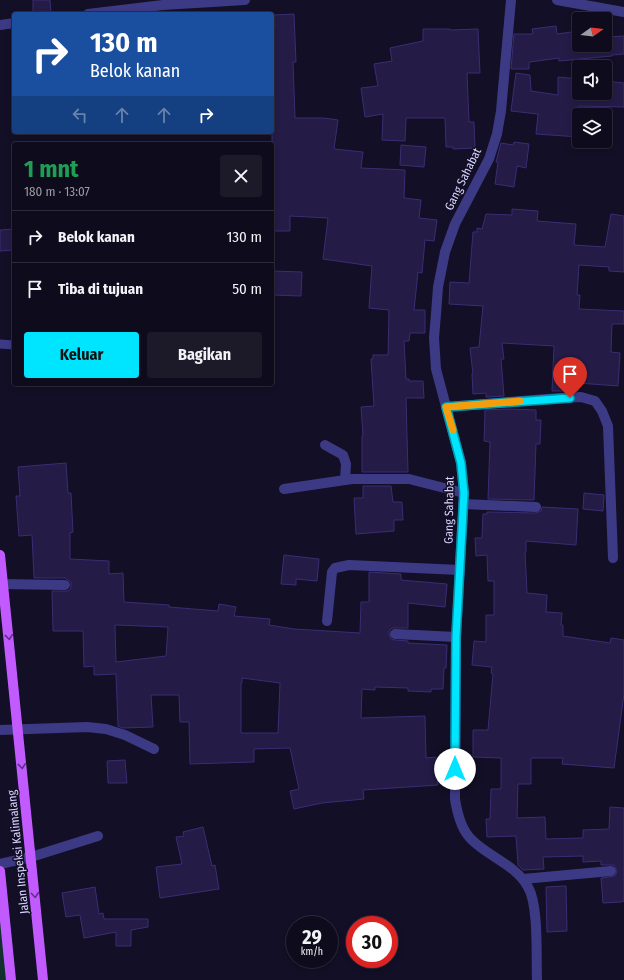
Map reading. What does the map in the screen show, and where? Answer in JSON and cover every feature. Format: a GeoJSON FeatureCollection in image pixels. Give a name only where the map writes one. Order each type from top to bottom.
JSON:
{"type":"FeatureCollection","features":[{"type":"Feature","properties":{"kind":"main road","name":"Jalan Inspeksi Kalimalang"},"geometry":{"type":"LineString","coordinates":[[0,555],[1,584],[18,730],[43,980]]}},
{"type":"Feature","properties":{"kind":"main road","name":"Jalan Inspeksi Kalimalang"},"geometry":{"type":"LineString","coordinates":[[0,871],[11,980]]}},
{"type":"Feature","properties":{"kind":"street"},"geometry":{"type":"LineString","coordinates":[[105,12],[163,5],[245,0]]}},
{"type":"Feature","properties":{"kind":"street","name":"Gang Sahabat"},"geometry":{"type":"LineString","coordinates":[[511,0],[501,111],[497,134],[489,159],[455,224],[445,252],[438,287],[434,338],[436,369],[461,463],[464,493],[456,637],[454,799],[466,832],[472,840],[516,873],[529,887],[533,898],[535,911],[537,980]]}},
{"type":"Feature","properties":{"kind":"street"},"geometry":{"type":"LineString","coordinates":[[558,0],[624,12]]}},
{"type":"Feature","properties":{"kind":"street"},"geometry":{"type":"LineString","coordinates":[[0,25],[12,23]]}},
{"type":"Feature","properties":{"kind":"street"},"geometry":{"type":"LineString","coordinates":[[446,407],[560,398],[581,398],[595,401],[602,411],[608,426],[613,558]]}},
{"type":"Feature","properties":{"kind":"street"},"geometry":{"type":"LineString","coordinates":[[324,445],[343,455],[346,464],[345,480]]}},
{"type":"Feature","properties":{"kind":"street"},"geometry":{"type":"LineString","coordinates":[[284,489],[345,480],[409,479],[464,493]]}},
{"type":"Feature","properties":{"kind":"street"},"geometry":{"type":"LineString","coordinates":[[463,504],[536,507]]}},
{"type":"Feature","properties":{"kind":"street"},"geometry":{"type":"LineString","coordinates":[[327,621],[332,572],[335,568],[349,565],[460,570]]}},
{"type":"Feature","properties":{"kind":"street"},"geometry":{"type":"LineString","coordinates":[[1,584],[65,585]]}},
{"type":"Feature","properties":{"kind":"street"},"geometry":{"type":"LineString","coordinates":[[395,634],[456,637]]}},
{"type":"Feature","properties":{"kind":"street"},"geometry":{"type":"LineString","coordinates":[[0,730],[87,727],[106,729],[125,735],[154,749]]}},
{"type":"Feature","properties":{"kind":"street"},"geometry":{"type":"LineString","coordinates":[[0,864],[31,857],[98,836]]}},
{"type":"Feature","properties":{"kind":"street"},"geometry":{"type":"LineString","coordinates":[[523,879],[610,871]]}},
{"type":"Feature","properties":{"kind":"lane"},"geometry":{"type":"LineString","coordinates":[[0,344],[12,346]]}},
{"type":"Feature","properties":{"kind":"green space"},"geometry":{"type":"Polygon","coordinates":[[[0,871],[11,980],[0,980],[0,871]]]}},
{"type":"Feature","properties":{"kind":"building"},"geometry":{"type":"Polygon","coordinates":[[[33,0],[50,0],[51,12],[33,12],[33,0]]]}},
{"type":"Feature","properties":{"kind":"building"},"geometry":{"type":"Polygon","coordinates":[[[294,14],[296,62],[293,62],[295,118],[324,118],[338,120],[334,149],[363,152],[361,168],[405,170],[404,198],[421,200],[419,218],[437,220],[434,241],[425,240],[422,273],[418,272],[414,310],[425,310],[425,333],[410,333],[409,341],[404,341],[406,379],[409,379],[409,381],[423,381],[424,398],[406,398],[408,472],[362,472],[363,436],[361,407],[374,406],[371,359],[373,359],[373,355],[388,355],[389,310],[369,308],[372,266],[323,259],[328,218],[290,216],[290,231],[274,231],[274,142],[272,142],[272,134],[274,134],[274,15],[294,14]]]}},
{"type":"Feature","properties":{"kind":"building"},"geometry":{"type":"Polygon","coordinates":[[[556,26],[557,34],[572,32],[572,52],[612,52],[612,37],[624,36],[624,54],[559,61],[559,58],[530,62],[529,69],[511,69],[514,34],[533,34],[532,29],[556,26]]]}},
{"type":"Feature","properties":{"kind":"building"},"geometry":{"type":"Polygon","coordinates":[[[423,29],[478,29],[480,73],[467,73],[469,122],[474,122],[475,148],[453,149],[453,147],[446,147],[445,118],[406,118],[405,141],[382,140],[383,114],[365,117],[361,88],[378,86],[374,64],[392,61],[390,48],[423,41],[423,29]]]}},
{"type":"Feature","properties":{"kind":"building"},"geometry":{"type":"Polygon","coordinates":[[[516,73],[530,75],[531,91],[558,95],[558,77],[572,78],[572,100],[612,100],[612,82],[624,83],[624,107],[579,106],[579,108],[572,108],[572,137],[536,134],[538,114],[511,111],[516,73]]]}},
{"type":"Feature","properties":{"kind":"building"},"geometry":{"type":"Polygon","coordinates":[[[514,142],[529,144],[526,168],[517,166],[514,187],[495,184],[498,162],[496,162],[501,143],[513,145],[514,142]]]}},
{"type":"Feature","properties":{"kind":"building"},"geometry":{"type":"Polygon","coordinates":[[[401,145],[426,147],[424,167],[400,165],[401,145]]]}},
{"type":"Feature","properties":{"kind":"building"},"geometry":{"type":"Polygon","coordinates":[[[512,209],[538,211],[537,221],[576,224],[574,245],[605,247],[611,214],[624,216],[624,272],[609,271],[609,267],[579,265],[577,295],[580,295],[579,309],[624,311],[624,324],[612,324],[611,352],[620,353],[618,386],[578,383],[578,391],[552,391],[554,346],[502,343],[504,359],[501,359],[504,396],[486,397],[486,393],[473,394],[473,374],[470,348],[479,347],[483,306],[449,304],[450,282],[469,283],[473,232],[477,232],[477,228],[482,229],[486,214],[512,215],[512,209]]]}},
{"type":"Feature","properties":{"kind":"building"},"geometry":{"type":"Polygon","coordinates":[[[12,229],[12,250],[0,251],[0,230],[12,229]]]}},
{"type":"Feature","properties":{"kind":"building"},"geometry":{"type":"Polygon","coordinates":[[[274,271],[302,272],[301,296],[274,295],[274,271]]]}},
{"type":"Feature","properties":{"kind":"building"},"geometry":{"type":"Polygon","coordinates":[[[485,410],[536,410],[536,420],[541,420],[540,444],[536,444],[534,500],[488,499],[490,442],[484,441],[485,410]]]}},
{"type":"Feature","properties":{"kind":"building"},"geometry":{"type":"Polygon","coordinates":[[[66,463],[68,493],[71,493],[73,532],[70,533],[70,559],[109,561],[109,574],[123,573],[124,602],[169,605],[169,607],[218,611],[219,604],[236,607],[234,616],[270,619],[269,625],[294,629],[360,633],[361,602],[369,602],[369,572],[401,574],[401,580],[447,584],[445,607],[408,603],[408,628],[392,628],[389,631],[391,639],[395,640],[408,641],[408,643],[447,645],[443,689],[431,689],[431,692],[408,691],[408,688],[375,687],[375,690],[362,689],[361,718],[425,716],[426,758],[436,757],[438,785],[363,790],[364,799],[322,803],[294,809],[290,791],[299,789],[290,748],[254,749],[254,762],[190,764],[189,722],[180,722],[179,695],[151,695],[153,727],[123,728],[118,726],[116,674],[94,675],[94,666],[84,667],[83,631],[53,631],[52,591],[68,591],[71,588],[71,582],[65,578],[34,578],[32,535],[19,536],[16,496],[20,496],[18,467],[66,463]],[[115,625],[116,662],[166,656],[168,627],[115,625]],[[242,678],[241,733],[278,733],[280,683],[242,678]]]}},
{"type":"Feature","properties":{"kind":"building"},"geometry":{"type":"Polygon","coordinates":[[[363,486],[391,486],[393,502],[402,502],[403,520],[394,520],[394,531],[356,534],[354,498],[363,498],[363,486]]]}},
{"type":"Feature","properties":{"kind":"building"},"geometry":{"type":"Polygon","coordinates":[[[584,493],[604,495],[603,511],[583,509],[584,493]]]}},
{"type":"Feature","properties":{"kind":"building"},"geometry":{"type":"Polygon","coordinates":[[[542,507],[578,509],[576,545],[526,541],[525,552],[527,593],[547,595],[546,612],[562,613],[561,625],[563,625],[563,636],[610,643],[611,638],[624,640],[624,694],[614,768],[562,764],[563,758],[531,758],[531,784],[518,784],[517,818],[545,817],[546,839],[583,838],[583,830],[609,829],[610,807],[624,808],[624,901],[621,902],[603,903],[601,878],[615,876],[617,871],[614,865],[601,865],[601,861],[583,862],[583,856],[543,857],[544,869],[523,870],[518,865],[516,836],[487,837],[486,819],[490,819],[491,789],[501,789],[501,758],[473,757],[473,730],[488,730],[493,674],[491,673],[492,667],[472,665],[474,641],[486,642],[486,615],[494,615],[494,581],[488,581],[487,555],[476,556],[475,538],[482,538],[483,514],[487,514],[487,512],[536,513],[541,511],[542,507]]]}},
{"type":"Feature","properties":{"kind":"building"},"geometry":{"type":"Polygon","coordinates":[[[284,555],[319,559],[317,581],[296,579],[296,585],[281,584],[284,555]]]}},
{"type":"Feature","properties":{"kind":"building"},"geometry":{"type":"Polygon","coordinates":[[[125,760],[127,783],[108,783],[107,761],[125,760]]]}},
{"type":"Feature","properties":{"kind":"building"},"geometry":{"type":"Polygon","coordinates":[[[203,827],[212,866],[215,865],[219,889],[160,898],[156,867],[182,864],[176,837],[184,836],[183,832],[203,827]]]}},
{"type":"Feature","properties":{"kind":"building"},"geometry":{"type":"Polygon","coordinates":[[[566,886],[567,931],[547,932],[546,887],[566,886]]]}},
{"type":"Feature","properties":{"kind":"building"},"geometry":{"type":"Polygon","coordinates":[[[95,887],[99,914],[103,913],[104,919],[148,919],[148,927],[131,930],[131,946],[116,946],[116,932],[84,938],[80,915],[66,917],[62,893],[95,887]]]}},
{"type":"Feature","properties":{"kind":"slow traffic"},"geometry":{"type":"LineString","coordinates":[[453,430],[446,407],[520,401]]}},
{"type":"Feature","properties":{"kind":"route"},"geometry":{"type":"LineString","coordinates":[[455,769],[456,637],[464,493],[461,463],[446,407],[570,398]]}}]}
